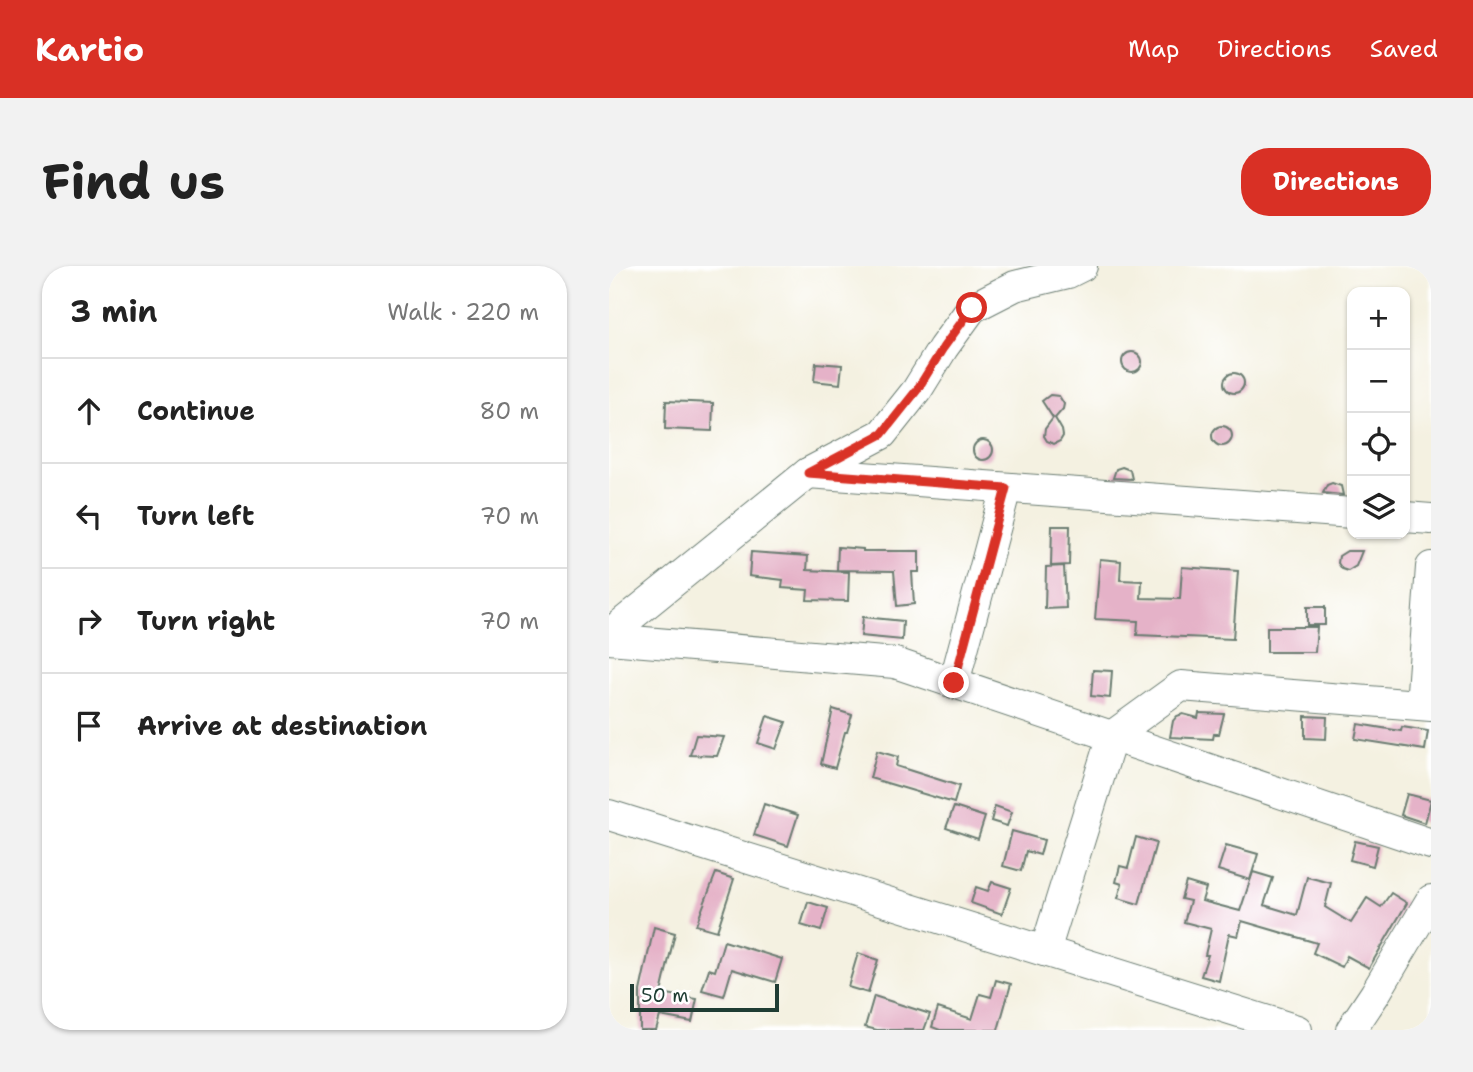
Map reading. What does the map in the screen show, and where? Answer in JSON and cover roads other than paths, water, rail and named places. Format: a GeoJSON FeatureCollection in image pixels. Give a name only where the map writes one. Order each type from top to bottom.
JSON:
{"type":"FeatureCollection","features":[{"type":"Feature","properties":{"kind":"street"},"geometry":{"type":"LineString","coordinates":[[609,637],[808,473],[882,434],[917,390],[972,308],[1015,286],[1068,273],[1081,266]]}},
{"type":"Feature","properties":{"kind":"street"},"geometry":{"type":"LineString","coordinates":[[808,473],[1347,513]]}},
{"type":"Feature","properties":{"kind":"street"},"geometry":{"type":"LineString","coordinates":[[954,683],[1006,488]]}},
{"type":"Feature","properties":{"kind":"street"},"geometry":{"type":"LineString","coordinates":[[1410,517],[1431,519]]}},
{"type":"Feature","properties":{"kind":"street"},"geometry":{"type":"LineString","coordinates":[[1045,951],[1112,736],[1181,686],[1426,705],[1431,567]]}},
{"type":"Feature","properties":{"kind":"street"},"geometry":{"type":"LineString","coordinates":[[609,637],[895,663],[1431,844]]}},
{"type":"Feature","properties":{"kind":"street"},"geometry":{"type":"LineString","coordinates":[[609,815],[1297,1030]]}},
{"type":"Feature","properties":{"kind":"street"},"geometry":{"type":"LineString","coordinates":[[1351,1030],[1431,900]]}}]}
